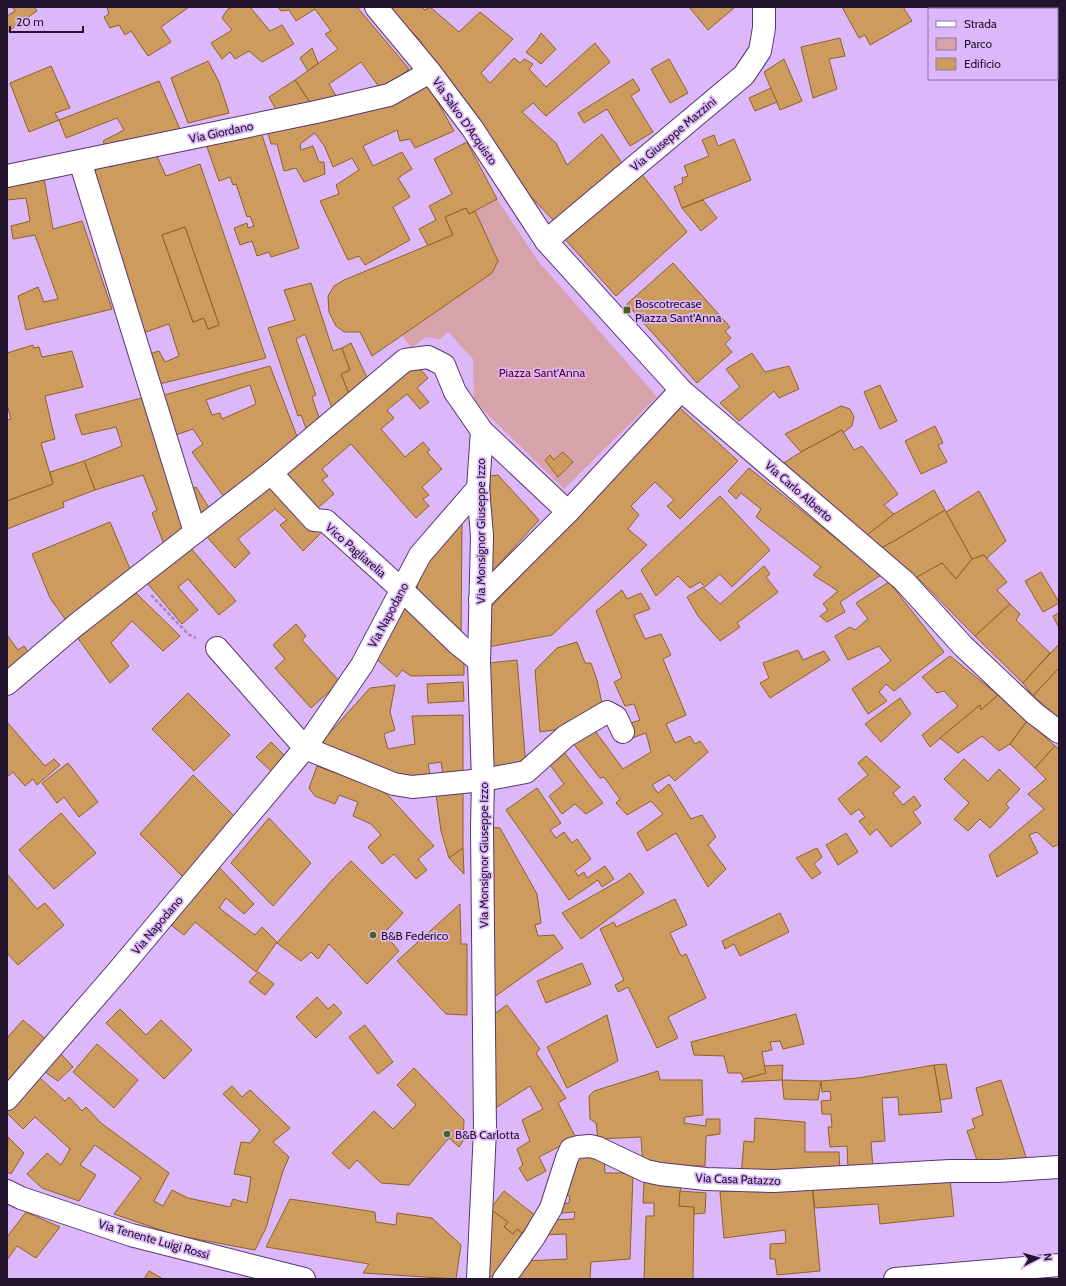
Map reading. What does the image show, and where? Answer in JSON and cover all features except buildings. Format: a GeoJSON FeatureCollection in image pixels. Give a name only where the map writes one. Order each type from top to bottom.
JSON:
{"type":"FeatureCollection","features":[{"type":"Feature","properties":{"kind":"street","name":"Via Salvo D'Acquisto"},"geometry":{"type":"LineString","coordinates":[[376,7],[430,72],[472,128],[546,242]]}},
{"type":"Feature","properties":{"kind":"street","name":"Via Giuseppe Mazzini"},"geometry":{"type":"LineString","coordinates":[[546,242],[744,75],[760,51],[764,28],[764,7]]}},
{"type":"Feature","properties":{"kind":"street","name":"Via Giordano"},"geometry":{"type":"LineString","coordinates":[[7,176],[316,112],[390,95],[430,72]]}},
{"type":"Feature","properties":{"kind":"street"},"geometry":{"type":"LineString","coordinates":[[80,161],[195,532]]}},
{"type":"Feature","properties":{"kind":"street","name":"Via Carlo Alberto"},"geometry":{"type":"LineString","coordinates":[[546,242],[681,390],[904,581],[963,646],[1034,713],[1059,732]]}},
{"type":"Feature","properties":{"kind":"street"},"geometry":{"type":"LineString","coordinates":[[7,684],[76,626],[271,473],[405,360],[428,356],[444,365],[455,392],[482,431],[568,512]]}},
{"type":"Feature","properties":{"kind":"street"},"geometry":{"type":"LineString","coordinates":[[480,600],[568,512],[681,390]]}},
{"type":"Feature","properties":{"kind":"street","name":"Via Monsignor Giuseppe Izzo"},"geometry":{"type":"LineString","coordinates":[[478,1279],[485,1130],[482,828],[483,780],[479,661],[482,536],[478,488],[482,431]]}},
{"type":"Feature","properties":{"kind":"street","name":"Vico Pagliarelia"},"geometry":{"type":"LineString","coordinates":[[271,473],[314,520],[326,522],[401,589],[458,644],[479,661]]}},
{"type":"Feature","properties":{"kind":"street","name":"Via Napodano"},"geometry":{"type":"LineString","coordinates":[[7,1099],[124,965],[305,748],[362,665],[420,555],[478,488]]}},
{"type":"Feature","properties":{"kind":"street"},"geometry":{"type":"LineString","coordinates":[[216,648],[305,748],[394,784],[412,787],[483,780],[526,772],[566,736],[607,712],[616,717],[623,732]]}},
{"type":"Feature","properties":{"kind":"street","name":"Via Casa Patazzo"},"geometry":{"type":"LineString","coordinates":[[504,1279],[534,1237],[551,1208],[567,1158],[572,1149],[578,1147],[590,1146],[598,1148],[646,1171],[660,1174],[713,1179],[774,1181],[950,1171],[998,1171],[1059,1166]]}},
{"type":"Feature","properties":{"kind":"street","name":"Via Tenente Luigi Rossi"},"geometry":{"type":"LineString","coordinates":[[7,1191],[21,1198],[131,1235],[304,1279]]}},
{"type":"Feature","properties":{"kind":"street"},"geometry":{"type":"LineString","coordinates":[[895,1279],[1059,1266]]}},
{"type":"Feature","properties":{"kind":"path"},"geometry":{"type":"LineString","coordinates":[[135,579],[188,634],[216,648]]}},
{"type":"Feature","properties":{"kind":"green space","name":"Piazza Sant'Anna"},"geometry":{"type":"Polygon","coordinates":[[[497,199],[538,261],[657,397],[564,489],[474,401],[473,359],[448,332],[440,339],[426,337],[411,348],[402,335],[492,273],[498,261],[475,211],[497,199]]]}},
{"type":"Feature","properties":{"kind":"place","name":"Boscotrecase Piazza Sant'Anna"},"geometry":{"type":"Point","coordinates":[627,310]}},
{"type":"Feature","properties":{"kind":"place","name":"B&B Federico"},"geometry":{"type":"Point","coordinates":[373,935]}},
{"type":"Feature","properties":{"kind":"place","name":"B&B Carlotta"},"geometry":{"type":"Point","coordinates":[447,1134]}}]}
